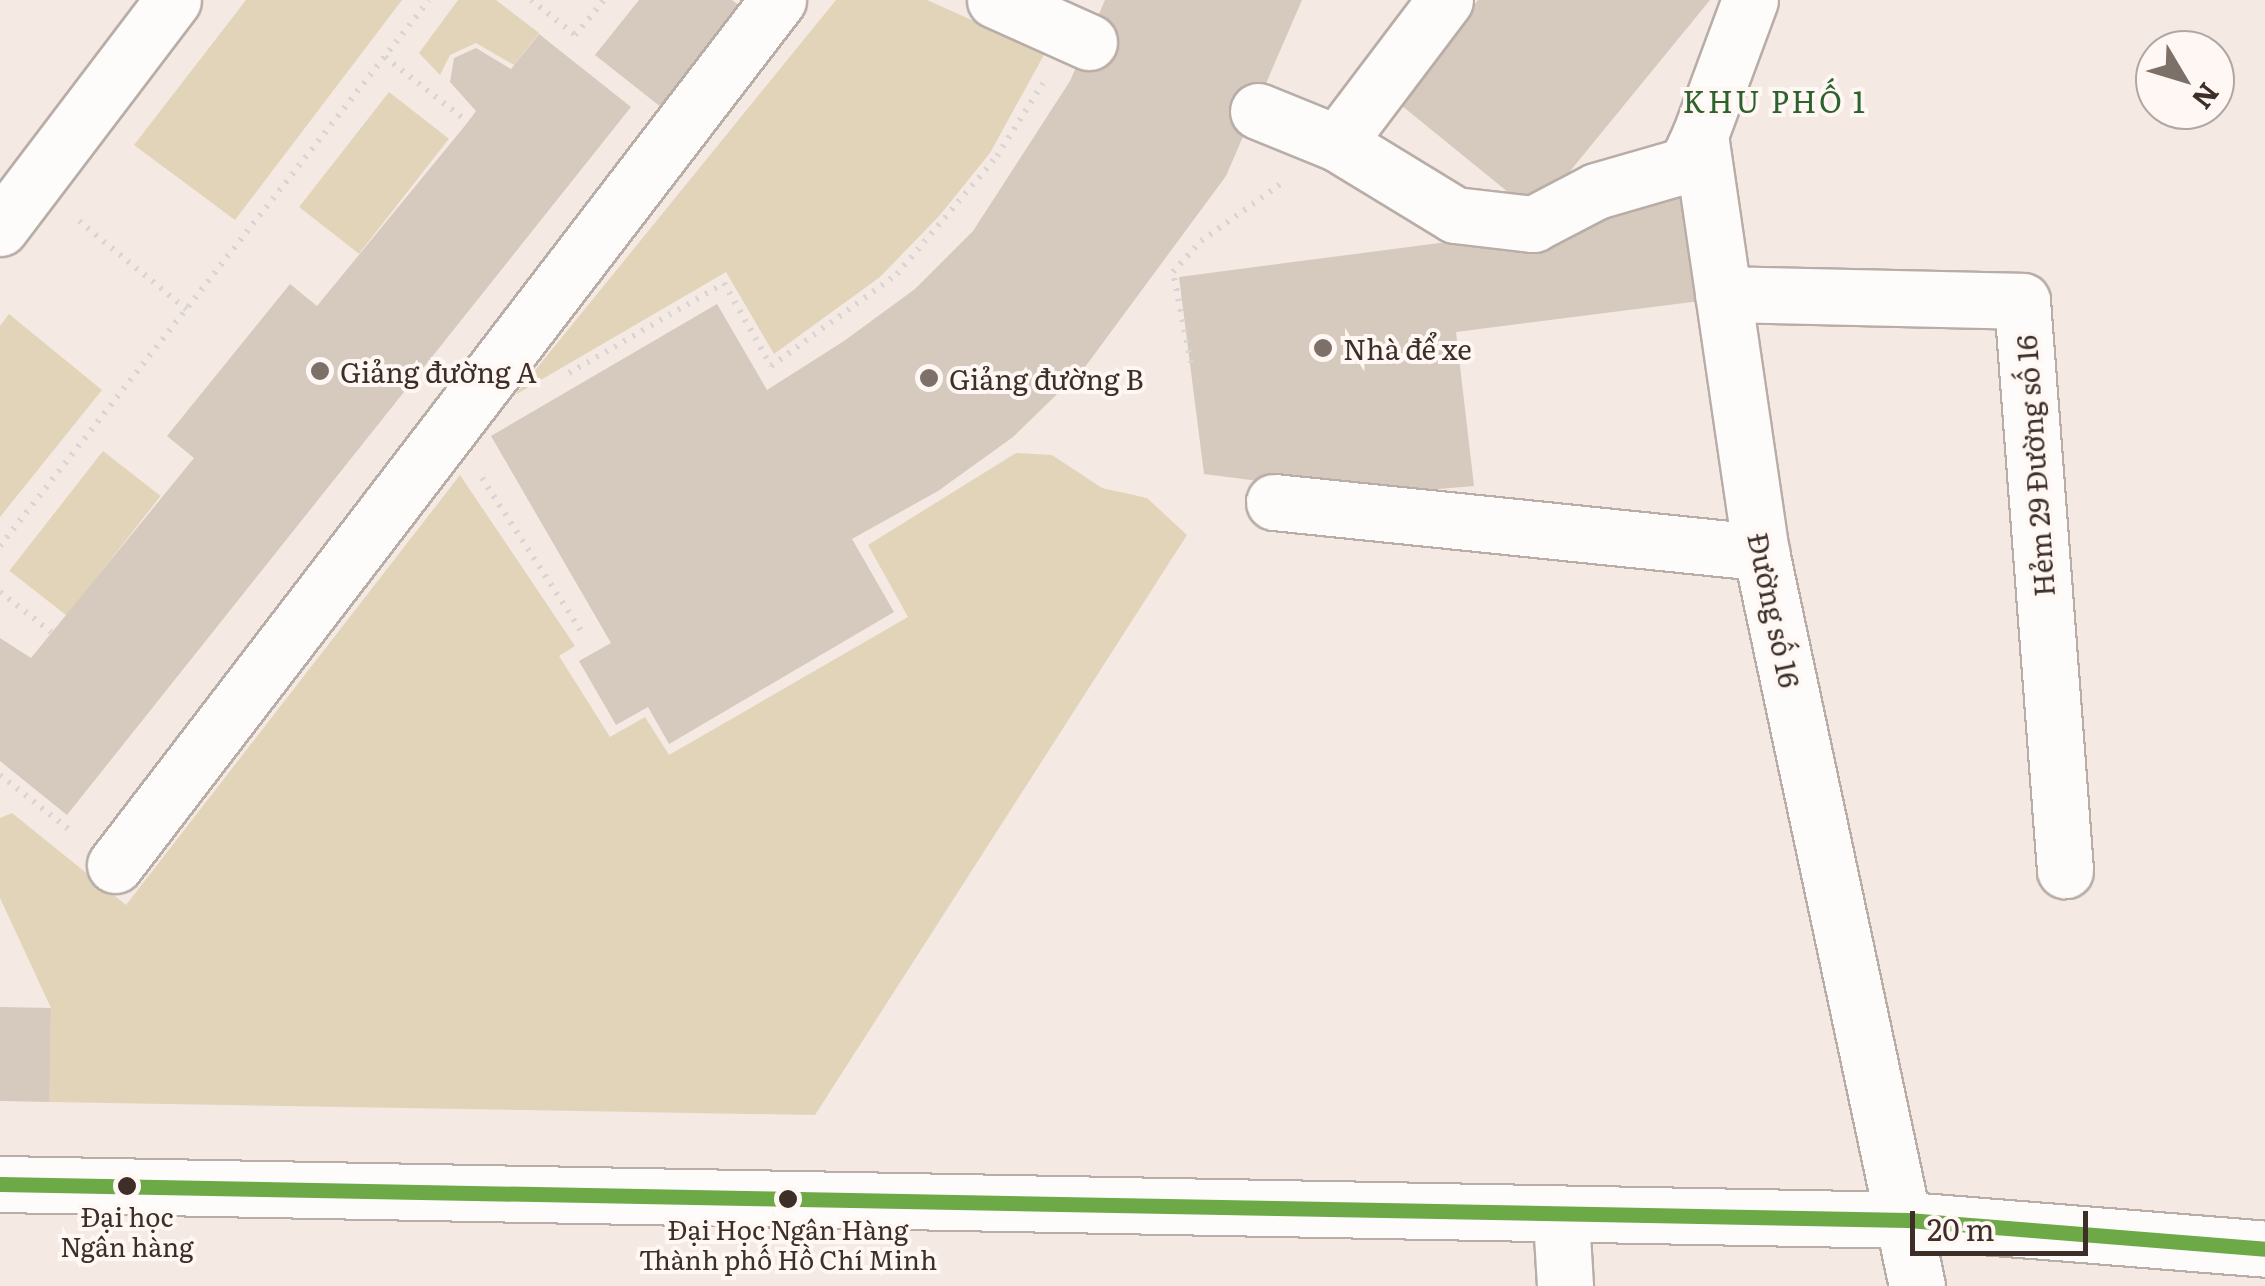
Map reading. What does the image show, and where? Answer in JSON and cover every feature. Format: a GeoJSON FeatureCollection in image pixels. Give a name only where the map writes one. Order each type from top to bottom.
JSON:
{"type":"FeatureCollection","features":[{"type":"Feature","properties":{"kind":"street"},"geometry":{"type":"LineString","coordinates":[[115,865],[778,0]]}},
{"type":"Feature","properties":{"kind":"street"},"geometry":{"type":"LineString","coordinates":[[995,0],[1076,36]]}},
{"type":"Feature","properties":{"kind":"street"},"geometry":{"type":"LineString","coordinates":[[1337,143],[1445,0]]}},
{"type":"Feature","properties":{"kind":"street","name":"Đường số 16"},"geometry":{"type":"LineString","coordinates":[[1750,0],[1700,136],[1761,552],[1908,1220],[1917,1286]]}},
{"type":"Feature","properties":{"kind":"street"},"geometry":{"type":"LineString","coordinates":[[0,228],[17,172],[154,9]]}},
{"type":"Feature","properties":{"kind":"street"},"geometry":{"type":"LineString","coordinates":[[1258,111],[1337,143],[1455,214],[1533,224],[1596,190],[1686,166],[1700,136]]}},
{"type":"Feature","properties":{"kind":"street","name":"Hẻm 29 Đường số 16"},"geometry":{"type":"LineString","coordinates":[[1723,294],[2022,301],[2064,870]]}},
{"type":"Feature","properties":{"kind":"street"},"geometry":{"type":"LineString","coordinates":[[1274,502],[1761,552]]}},
{"type":"Feature","properties":{"kind":"street"},"geometry":{"type":"LineString","coordinates":[[0,1184],[1561,1218],[1908,1220],[2265,1249]]}},
{"type":"Feature","properties":{"kind":"street"},"geometry":{"type":"LineString","coordinates":[[1561,1218],[1565,1286]]}},
{"type":"Feature","properties":{"kind":"path"},"geometry":{"type":"LineString","coordinates":[[0,546],[429,0]]}},
{"type":"Feature","properties":{"kind":"path"},"geometry":{"type":"LineString","coordinates":[[531,0],[575,34],[604,0]]}},
{"type":"Feature","properties":{"kind":"path"},"geometry":{"type":"LineString","coordinates":[[557,380],[724,283],[771,366],[897,274],[950,217],[1076,36]]}},
{"type":"Feature","properties":{"kind":"path"},"geometry":{"type":"LineString","coordinates":[[385,57],[468,122]]}},
{"type":"Feature","properties":{"kind":"path"},"geometry":{"type":"LineString","coordinates":[[1191,364],[1173,272],[1201,241],[1337,143]]}},
{"type":"Feature","properties":{"kind":"path"},"geometry":{"type":"LineString","coordinates":[[17,172],[186,309]]}},
{"type":"Feature","properties":{"kind":"path"},"geometry":{"type":"LineString","coordinates":[[478,470],[583,634]]}},
{"type":"Feature","properties":{"kind":"path"},"geometry":{"type":"LineString","coordinates":[[0,592],[51,632]]}},
{"type":"Feature","properties":{"kind":"path"},"geometry":{"type":"LineString","coordinates":[[0,776],[115,865]]}},
{"type":"Feature","properties":{"kind":"path"},"geometry":{"type":"LineString","coordinates":[[0,786],[8,782]]}},
{"type":"Feature","properties":{"kind":"shaded area"},"geometry":{"type":"Polygon","coordinates":[[[246,0],[402,0],[235,220],[134,145],[246,0]]]}},
{"type":"Feature","properties":{"kind":"shaded area"},"geometry":{"type":"Polygon","coordinates":[[[458,0],[496,0],[539,33],[514,65],[476,43],[450,55],[440,75],[419,53],[458,0]]]}},
{"type":"Feature","properties":{"kind":"shaded area"},"geometry":{"type":"Polygon","coordinates":[[[836,0],[927,0],[1045,53],[990,153],[940,215],[880,277],[774,354],[726,272],[515,395],[836,0]]]}},
{"type":"Feature","properties":{"kind":"shaded area"},"geometry":{"type":"Polygon","coordinates":[[[389,92],[449,139],[359,254],[299,207],[389,92]]]}},
{"type":"Feature","properties":{"kind":"shaded area"},"geometry":{"type":"Polygon","coordinates":[[[9,314],[102,390],[0,517],[0,326],[9,314]]]}},
{"type":"Feature","properties":{"kind":"shaded area"},"geometry":{"type":"Polygon","coordinates":[[[103,451],[161,496],[67,616],[9,571],[103,451]]]}},
{"type":"Feature","properties":{"kind":"shaded area"},"geometry":{"type":"Polygon","coordinates":[[[1016,453],[1052,455],[1102,488],[1147,498],[1187,535],[815,1115],[49,1102],[51,1008],[0,898],[0,818],[12,813],[126,905],[460,475],[575,646],[559,656],[610,737],[645,717],[669,755],[908,617],[868,545],[1016,453]]]}},
{"type":"Feature","properties":{"kind":"building"},"geometry":{"type":"Polygon","coordinates":[[[639,0],[732,0],[745,10],[666,111],[595,55],[639,0]]]}},
{"type":"Feature","properties":{"kind":"building","name":"Giảng đường B"},"geometry":{"type":"Polygon","coordinates":[[[1105,0],[1302,0],[1226,176],[1085,367],[1013,437],[938,491],[852,539],[894,612],[669,744],[648,707],[616,725],[579,661],[611,643],[491,436],[717,304],[767,390],[844,341],[915,289],[973,231],[1070,81],[1105,0]]]}},
{"type":"Feature","properties":{"kind":"building"},"geometry":{"type":"Polygon","coordinates":[[[1478,0],[1710,0],[1535,214],[1396,101],[1478,0]]]}},
{"type":"Feature","properties":{"kind":"building","name":"Giảng đường A"},"geometry":{"type":"Polygon","coordinates":[[[539,34],[631,107],[67,815],[0,761],[0,638],[31,658],[194,458],[167,436],[290,284],[317,306],[468,122],[476,111],[450,82],[454,58],[476,48],[511,69],[539,34]]]}},
{"type":"Feature","properties":{"kind":"building","name":"Nhà để xe"},"geometry":{"type":"Polygon","coordinates":[[[1689,194],[1700,301],[1456,332],[1474,486],[1368,495],[1204,474],[1179,277],[1600,222],[1598,203],[1689,194]]]}},
{"type":"Feature","properties":{"kind":"building"},"geometry":{"type":"Polygon","coordinates":[[[0,1007],[51,1008],[49,1102],[0,1101],[0,1007]]]}},
{"type":"Feature","properties":{"kind":"transit line"},"geometry":{"type":"LineString","coordinates":[[0,1184],[1908,1220],[2265,1249]]}},
{"type":"Feature","properties":{"kind":"place","name":"Nhà để xe"},"geometry":{"type":"Point","coordinates":[1323,348]}},
{"type":"Feature","properties":{"kind":"place","name":"Giảng đường A"},"geometry":{"type":"Point","coordinates":[320,371]}},
{"type":"Feature","properties":{"kind":"place","name":"Giảng đường B"},"geometry":{"type":"Point","coordinates":[929,378]}},
{"type":"Feature","properties":{"kind":"place","name":"Đại học Ngân hàng"},"geometry":{"type":"Point","coordinates":[127,1186]}},
{"type":"Feature","properties":{"kind":"place","name":"Đại Học Ngân Hàng Thành phố Hồ Chí Minh"},"geometry":{"type":"Point","coordinates":[788,1199]}},
{"type":"Feature","properties":{"kind":"district","name":"KHU PHỐ 1"},"geometry":{"type":"Point","coordinates":[1775,100]}}]}
